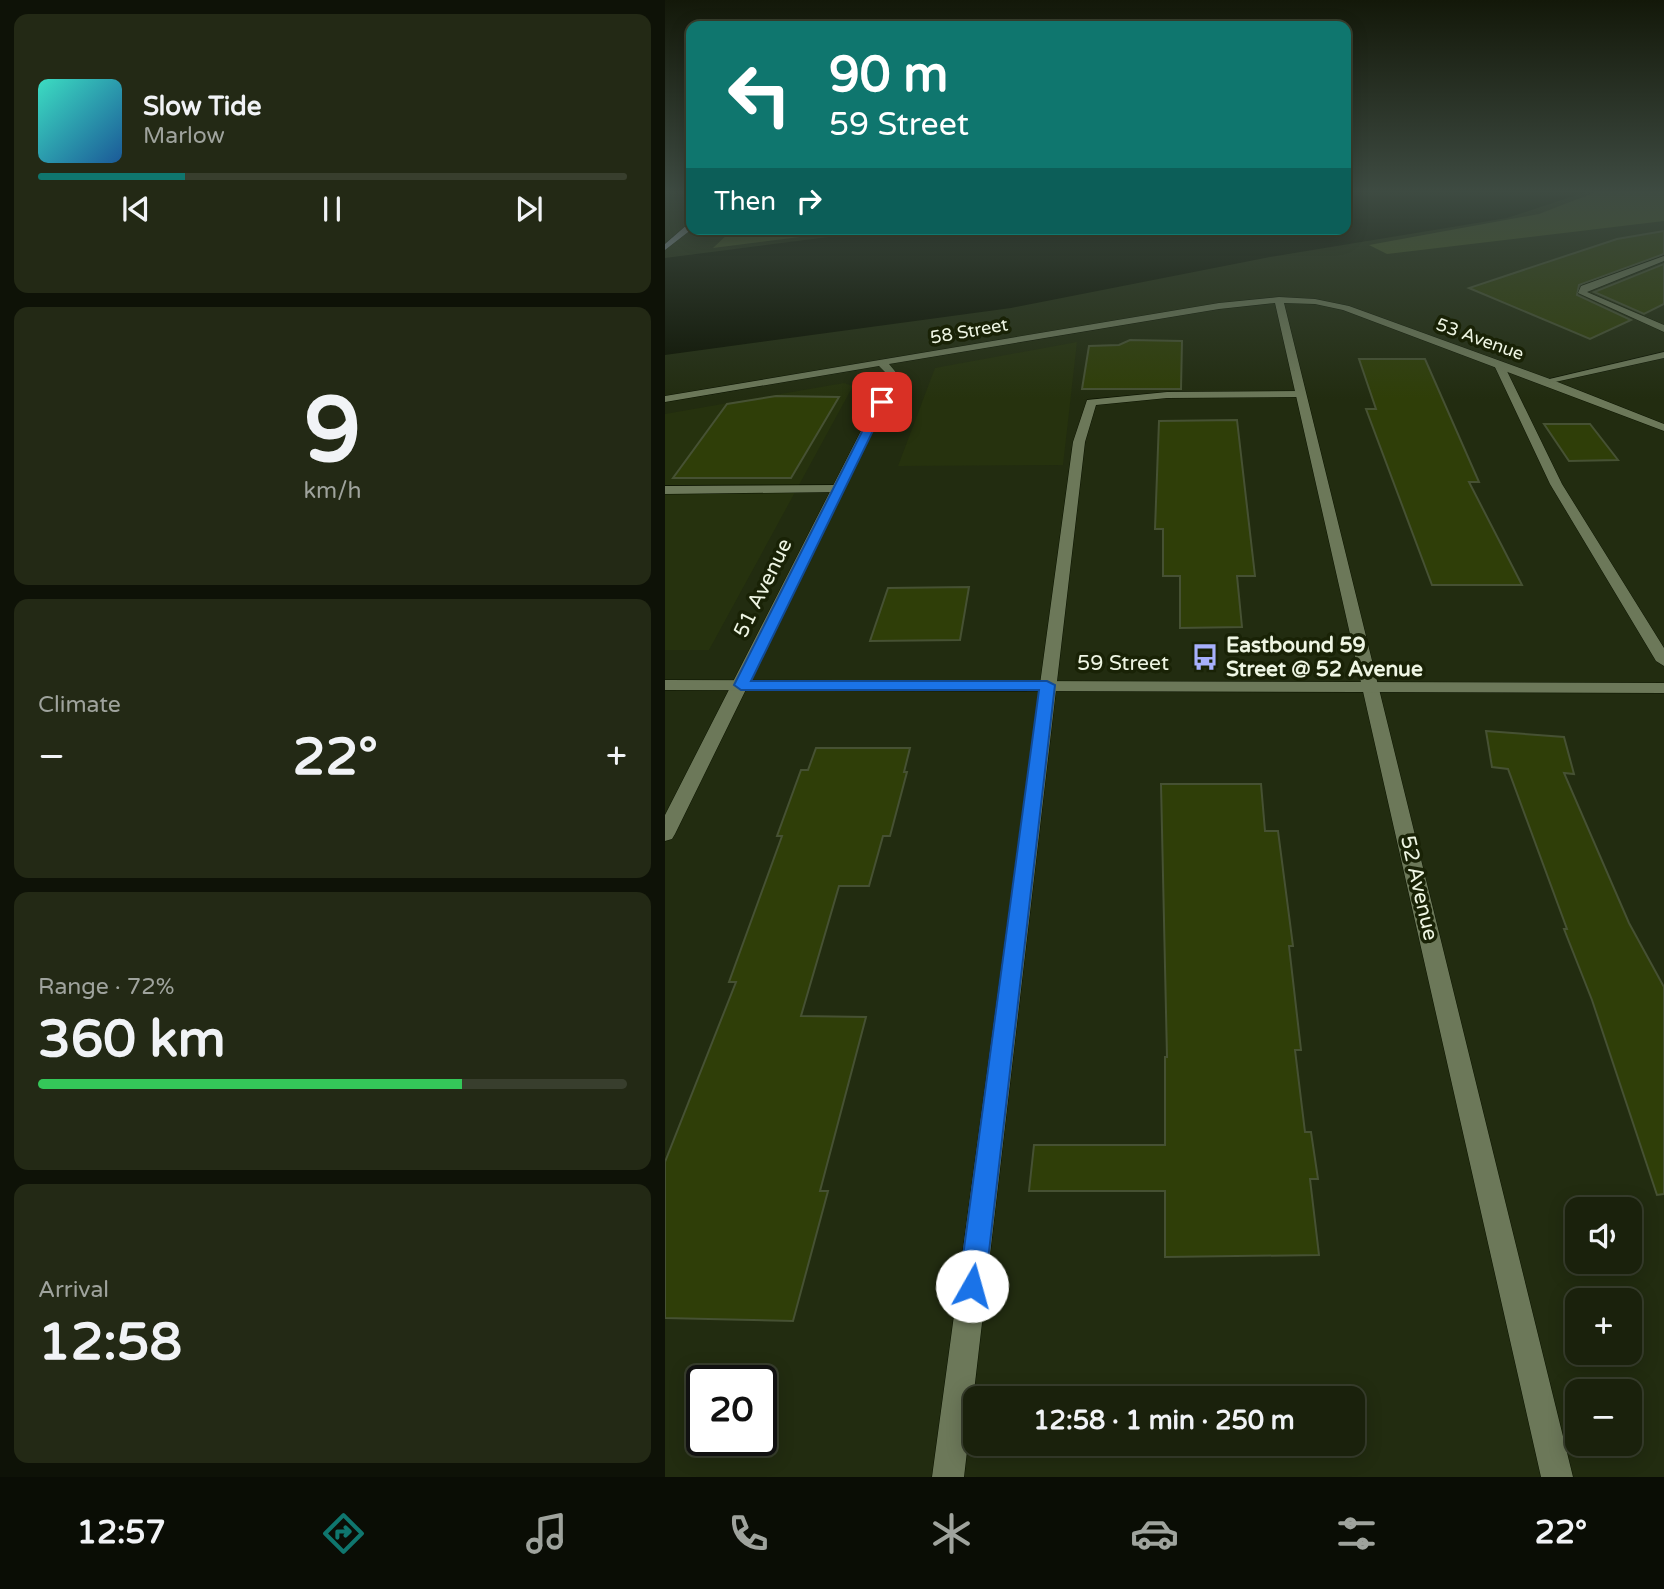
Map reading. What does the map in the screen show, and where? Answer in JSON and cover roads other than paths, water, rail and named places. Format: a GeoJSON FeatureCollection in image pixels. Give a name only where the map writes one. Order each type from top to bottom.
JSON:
{"type":"FeatureCollection","features":[{"type":"Feature","properties":{"kind":"street"},"geometry":{"type":"LineString","coordinates":[[1657,261],[1582,290],[1584,295],[1664,329]]}},
{"type":"Feature","properties":{"kind":"street","name":"58 Street"},"geometry":{"type":"LineString","coordinates":[[665,399],[1219,306],[1279,300]]}},
{"type":"Feature","properties":{"kind":"street","name":"53 Avenue"},"geometry":{"type":"LineString","coordinates":[[1279,300],[1326,303],[1346,308],[1664,428]]}},
{"type":"Feature","properties":{"kind":"street","name":"52 Avenue"},"geometry":{"type":"LineString","coordinates":[[1279,300],[1557,1477]]}},
{"type":"Feature","properties":{"kind":"street"},"geometry":{"type":"LineString","coordinates":[[1546,382],[1664,355]]}},
{"type":"Feature","properties":{"kind":"street","name":"51 Avenue"},"geometry":{"type":"LineString","coordinates":[[665,834],[893,380],[894,376],[883,363]]}},
{"type":"Feature","properties":{"kind":"street"},"geometry":{"type":"LineString","coordinates":[[1499,365],[1556,484],[1664,661]]}},
{"type":"Feature","properties":{"kind":"street"},"geometry":{"type":"LineString","coordinates":[[948,1477],[1079,442],[1091,402],[1167,396],[1300,394]]}},
{"type":"Feature","properties":{"kind":"street"},"geometry":{"type":"LineString","coordinates":[[665,490],[837,489]]}},
{"type":"Feature","properties":{"kind":"street","name":"59 Street"},"geometry":{"type":"LineString","coordinates":[[665,685],[1664,688]]}},
{"type":"Feature","properties":{"kind":"place","name":"Eastbound 59 Street @ 52 Avenue"},"geometry":{"type":"Point","coordinates":[1205,657]}}]}
